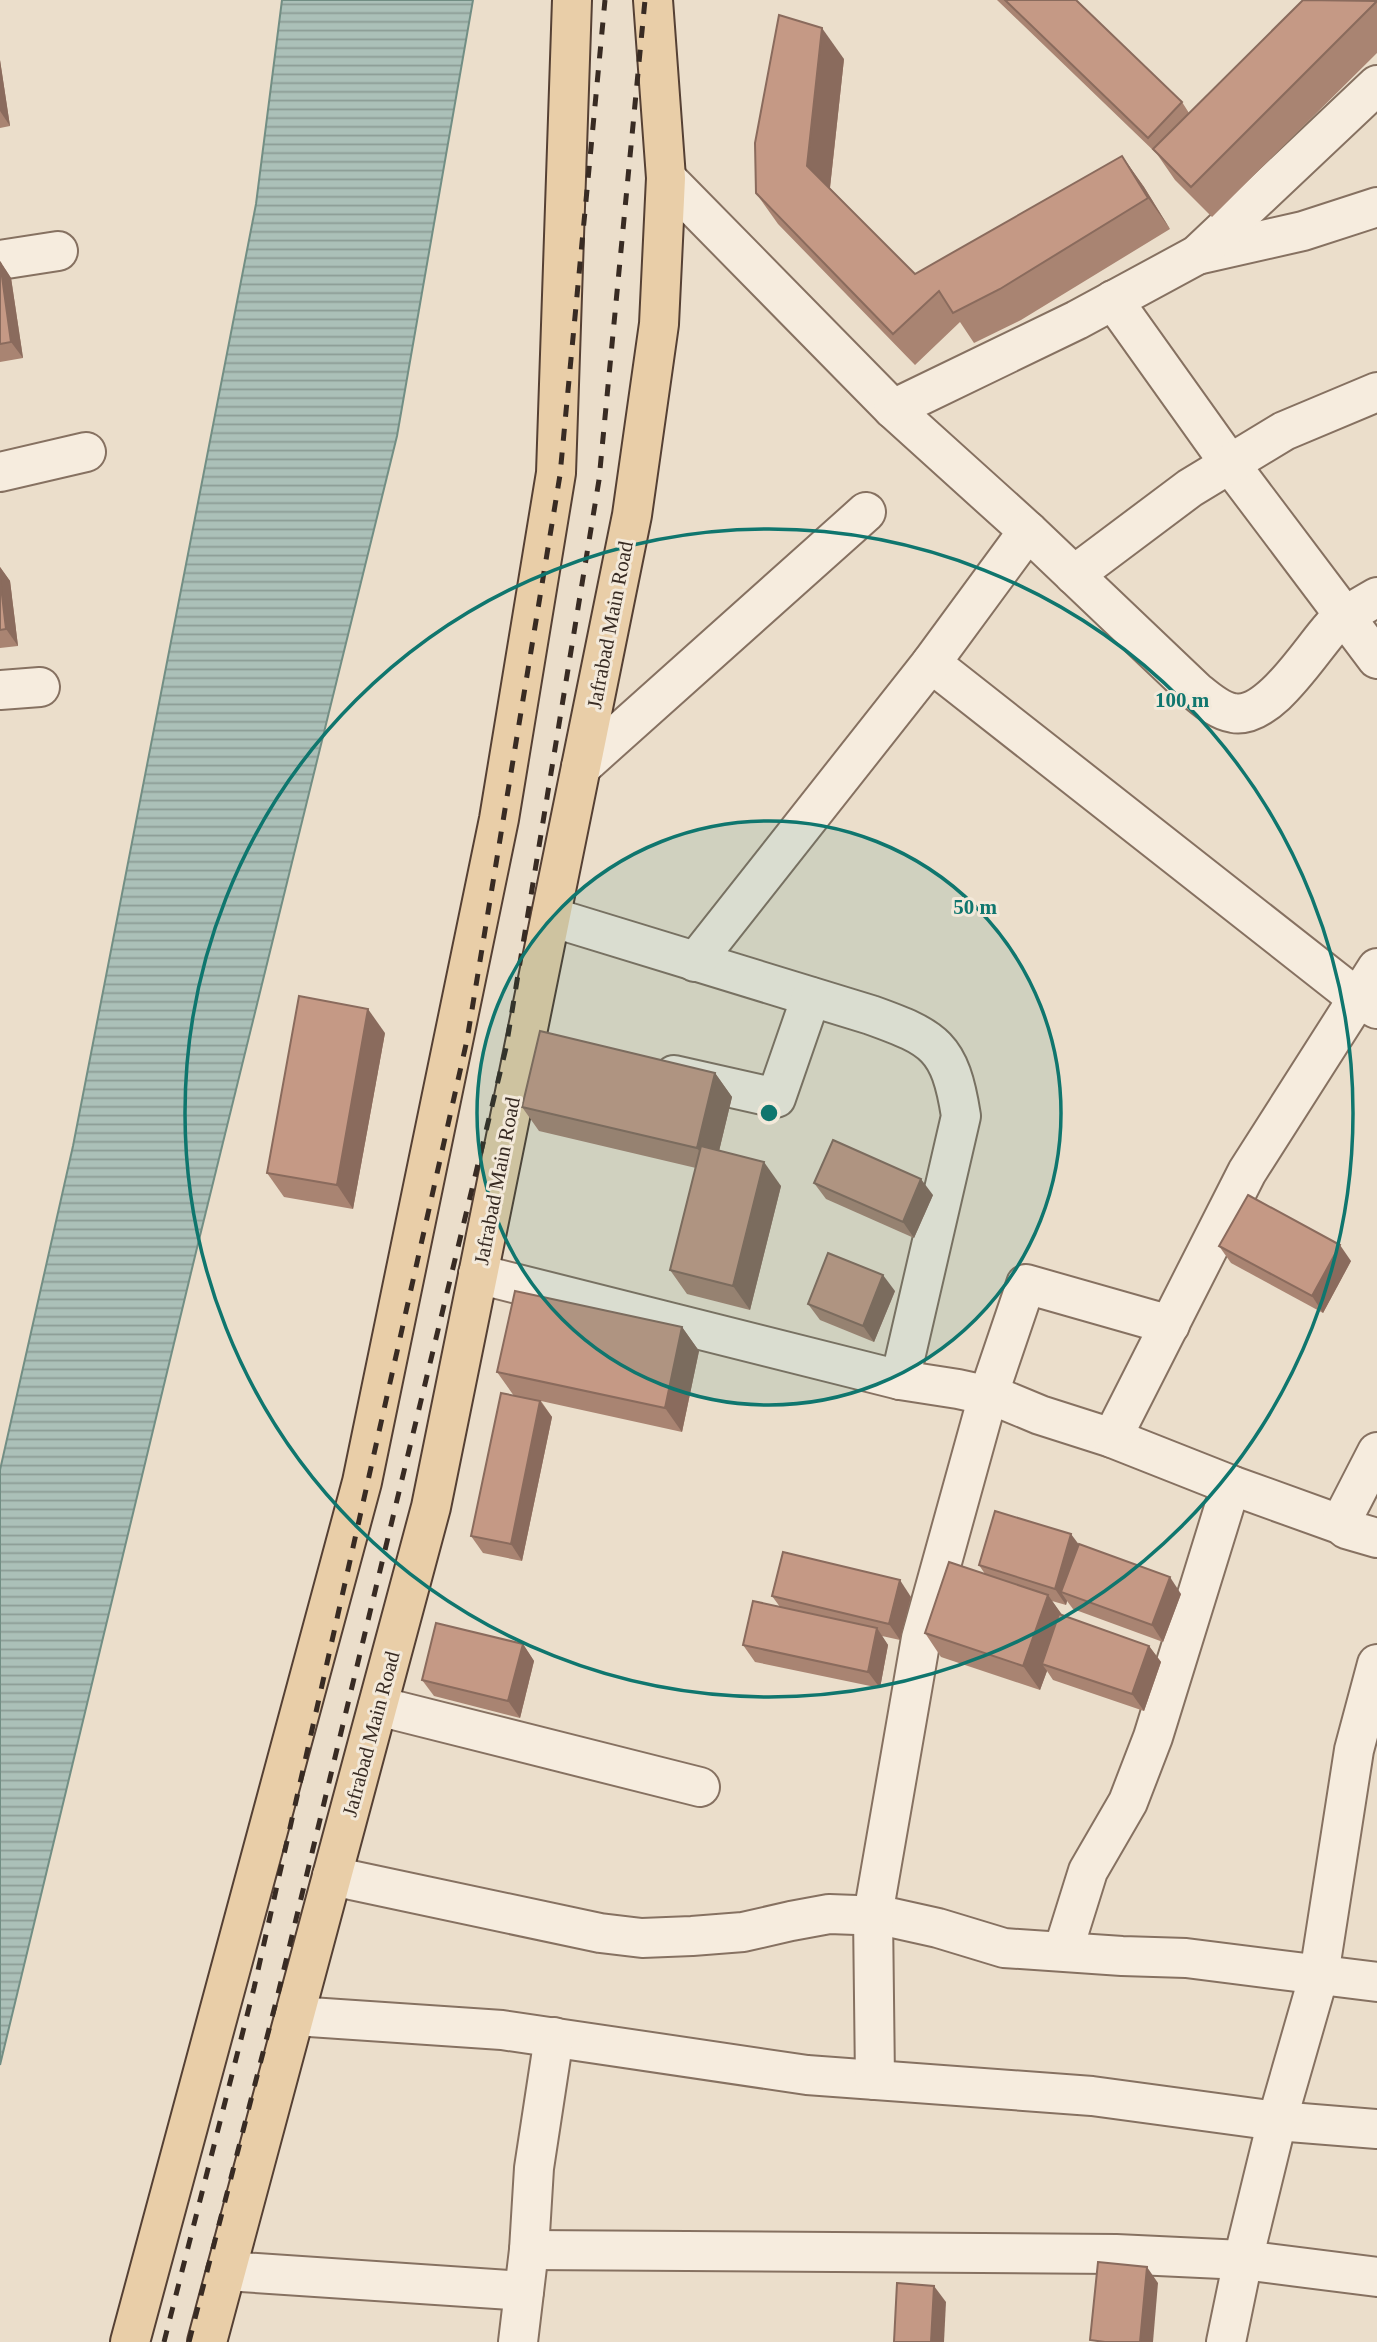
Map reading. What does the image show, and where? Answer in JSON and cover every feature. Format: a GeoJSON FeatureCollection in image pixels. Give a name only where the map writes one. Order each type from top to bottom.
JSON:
{"type":"FeatureCollection","features":[{"type":"Feature","properties":{"kind":"main road"},"geometry":{"type":"LineString","coordinates":[[130,2342],[362,1482],[499,819],[555,473],[572,0]]}},
{"type":"Feature","properties":{"kind":"main road","name":"Jafrabad Main Road"},"geometry":{"type":"LineString","coordinates":[[207,2342],[431,1507],[632,515],[659,324],[666,178],[653,0]]}},
{"type":"Feature","properties":{"kind":"street"},"geometry":{"type":"LineString","coordinates":[[893,409],[1114,300],[1197,255],[1377,85]]}},
{"type":"Feature","properties":{"kind":"street"},"geometry":{"type":"LineString","coordinates":[[666,178],[893,409],[1028,531],[1196,691],[1220,709],[1235,714],[1252,710],[1271,699],[1334,625],[1377,597]]}},
{"type":"Feature","properties":{"kind":"street"},"geometry":{"type":"LineString","coordinates":[[1197,255],[1303,231],[1377,207]]}},
{"type":"Feature","properties":{"kind":"street"},"geometry":{"type":"LineString","coordinates":[[0,260],[58,251]]}},
{"type":"Feature","properties":{"kind":"street"},"geometry":{"type":"LineString","coordinates":[[1114,300],[1230,464],[1377,659]]}},
{"type":"Feature","properties":{"kind":"street"},"geometry":{"type":"LineString","coordinates":[[1074,575],[1190,488],[1284,431],[1377,392]]}},
{"type":"Feature","properties":{"kind":"street"},"geometry":{"type":"LineString","coordinates":[[0,472],[86,452]]}},
{"type":"Feature","properties":{"kind":"street"},"geometry":{"type":"LineString","coordinates":[[581,767],[866,512]]}},
{"type":"Feature","properties":{"kind":"street"},"geometry":{"type":"LineString","coordinates":[[695,962],[931,663],[1028,531]]}},
{"type":"Feature","properties":{"kind":"street"},"geometry":{"type":"LineString","coordinates":[[931,663],[1370,992],[1247,1172],[1112,1438]]}},
{"type":"Feature","properties":{"kind":"street"},"geometry":{"type":"LineString","coordinates":[[0,690],[40,687]]}},
{"type":"Feature","properties":{"kind":"street"},"geometry":{"type":"LineString","coordinates":[[551,917],[914,1031],[944,1055],[956,1082],[961,1116],[900,1380]]}},
{"type":"Feature","properties":{"kind":"street"},"geometry":{"type":"LineString","coordinates":[[644,1068],[776,1098],[811,997]]}},
{"type":"Feature","properties":{"kind":"street"},"geometry":{"type":"LineString","coordinates":[[525,1042],[565,1051]]}},
{"type":"Feature","properties":{"kind":"street"},"geometry":{"type":"LineString","coordinates":[[478,1274],[900,1380],[988,1396],[1112,1438],[1360,1532]]}},
{"type":"Feature","properties":{"kind":"street"},"geometry":{"type":"LineString","coordinates":[[875,2080],[873,1915],[922,1638],[988,1396],[1026,1284],[1170,1325]]}},
{"type":"Feature","properties":{"kind":"street"},"geometry":{"type":"LineString","coordinates":[[1360,1532],[1342,1520],[1377,1452]]}},
{"type":"Feature","properties":{"kind":"street"},"geometry":{"type":"LineString","coordinates":[[1063,1951],[1088,1871],[1128,1802],[1153,1737],[1231,1485]]}},
{"type":"Feature","properties":{"kind":"street"},"geometry":{"type":"LineString","coordinates":[[1226,2342],[1277,2120],[1319,1975],[1354,1750],[1377,1664]]}},
{"type":"Feature","properties":{"kind":"street"},"geometry":{"type":"LineString","coordinates":[[378,1706],[700,1787]]}},
{"type":"Feature","properties":{"kind":"street"},"geometry":{"type":"LineString","coordinates":[[332,1876],[600,1933],[642,1938],[743,1932],[829,1914],[873,1915],[938,1928],[1004,1948],[1186,1958],[1377,1982]]}},
{"type":"Feature","properties":{"kind":"street"},"geometry":{"type":"LineString","coordinates":[[295,2016],[502,2030],[807,2075],[1092,2096],[1277,2120],[1377,2129]]}},
{"type":"Feature","properties":{"kind":"street"},"geometry":{"type":"LineString","coordinates":[[518,2342],[529,2250],[534,2168],[554,2037]]}},
{"type":"Feature","properties":{"kind":"street"},"geometry":{"type":"LineString","coordinates":[[529,2250],[1116,2254],[1243,2260],[1377,2277]]}},
{"type":"Feature","properties":{"kind":"street"},"geometry":{"type":"LineString","coordinates":[[226,2271],[524,2291]]}},
{"type":"Feature","properties":{"kind":"shaded area"},"geometry":{"type":"Polygon","coordinates":[[[282,0],[473,0],[397,436],[0,2065],[0,1470],[73,1146],[256,204],[282,0]]]}},
{"type":"Feature","properties":{"kind":"building"},"geometry":{"type":"Polygon","coordinates":[[[1005,0],[1076,0],[1182,102],[1148,138],[1005,0]]]}},
{"type":"Feature","properties":{"kind":"building"},"geometry":{"type":"Polygon","coordinates":[[[1303,0],[1377,1],[1191,187],[1153,149],[1303,0]]]}},
{"type":"Feature","properties":{"kind":"building"},"geometry":{"type":"Polygon","coordinates":[[[779,15],[822,28],[807,166],[915,274],[1122,156],[1148,198],[1000,289],[953,313],[939,291],[893,334],[756,193],[755,143],[779,15]]]}},
{"type":"Feature","properties":{"kind":"building"},"geometry":{"type":"Polygon","coordinates":[[[0,262],[11,342],[0,344],[0,262]]]}},
{"type":"Feature","properties":{"kind":"building"},"geometry":{"type":"Polygon","coordinates":[[[0,578],[6,629],[0,630],[0,578]]]}},
{"type":"Feature","properties":{"kind":"building"},"geometry":{"type":"Polygon","coordinates":[[[299,996],[368,1009],[337,1185],[267,1173],[299,996]]]}},
{"type":"Feature","properties":{"kind":"building"},"geometry":{"type":"Polygon","coordinates":[[[540,1031],[715,1073],[697,1148],[522,1107],[540,1031]]]}},
{"type":"Feature","properties":{"kind":"building"},"geometry":{"type":"Polygon","coordinates":[[[833,1140],[921,1179],[903,1222],[814,1183],[833,1140]]]}},
{"type":"Feature","properties":{"kind":"building"},"geometry":{"type":"Polygon","coordinates":[[[701,1146],[764,1162],[733,1286],[670,1270],[701,1146]]]}},
{"type":"Feature","properties":{"kind":"building"},"geometry":{"type":"Polygon","coordinates":[[[1248,1195],[1340,1245],[1312,1296],[1219,1246],[1248,1195]]]}},
{"type":"Feature","properties":{"kind":"building"},"geometry":{"type":"Polygon","coordinates":[[[828,1253],[883,1275],[863,1326],[808,1304],[828,1253]]]}},
{"type":"Feature","properties":{"kind":"building"},"geometry":{"type":"Polygon","coordinates":[[[515,1291],[682,1327],[665,1408],[497,1372],[515,1291]]]}},
{"type":"Feature","properties":{"kind":"building"},"geometry":{"type":"Polygon","coordinates":[[[501,1393],[540,1401],[511,1544],[471,1536],[501,1393]]]}},
{"type":"Feature","properties":{"kind":"building"},"geometry":{"type":"Polygon","coordinates":[[[995,1511],[1071,1534],[1055,1589],[979,1565],[995,1511]]]}},
{"type":"Feature","properties":{"kind":"building"},"geometry":{"type":"Polygon","coordinates":[[[1079,1544],[1170,1577],[1152,1625],[1061,1592],[1079,1544]]]}},
{"type":"Feature","properties":{"kind":"building"},"geometry":{"type":"Polygon","coordinates":[[[783,1552],[900,1580],[889,1624],[772,1596],[783,1552]]]}},
{"type":"Feature","properties":{"kind":"building"},"geometry":{"type":"Polygon","coordinates":[[[949,1562],[1048,1595],[1023,1666],[925,1633],[949,1562]]]}},
{"type":"Feature","properties":{"kind":"building"},"geometry":{"type":"Polygon","coordinates":[[[753,1601],[877,1628],[868,1672],[743,1645],[753,1601]]]}},
{"type":"Feature","properties":{"kind":"building"},"geometry":{"type":"Polygon","coordinates":[[[1059,1614],[1149,1646],[1132,1694],[1042,1664],[1059,1614]]]}},
{"type":"Feature","properties":{"kind":"building"},"geometry":{"type":"Polygon","coordinates":[[[436,1623],[523,1644],[508,1701],[422,1680],[436,1623]]]}},
{"type":"Feature","properties":{"kind":"building"},"geometry":{"type":"Polygon","coordinates":[[[1098,2262],[1147,2267],[1140,2342],[1090,2340],[1098,2262]]]}},
{"type":"Feature","properties":{"kind":"building"},"geometry":{"type":"Polygon","coordinates":[[[897,2283],[934,2286],[931,2342],[894,2342],[897,2283]]]}},
{"type":"Feature","properties":{"kind":"railway"},"geometry":{"type":"LineString","coordinates":[[164,2342],[254,1988],[467,1040],[560,475],[605,0]]}},
{"type":"Feature","properties":{"kind":"railway"},"geometry":{"type":"LineString","coordinates":[[189,2342],[277,1998],[506,1048],[599,480],[645,0]]}}]}
